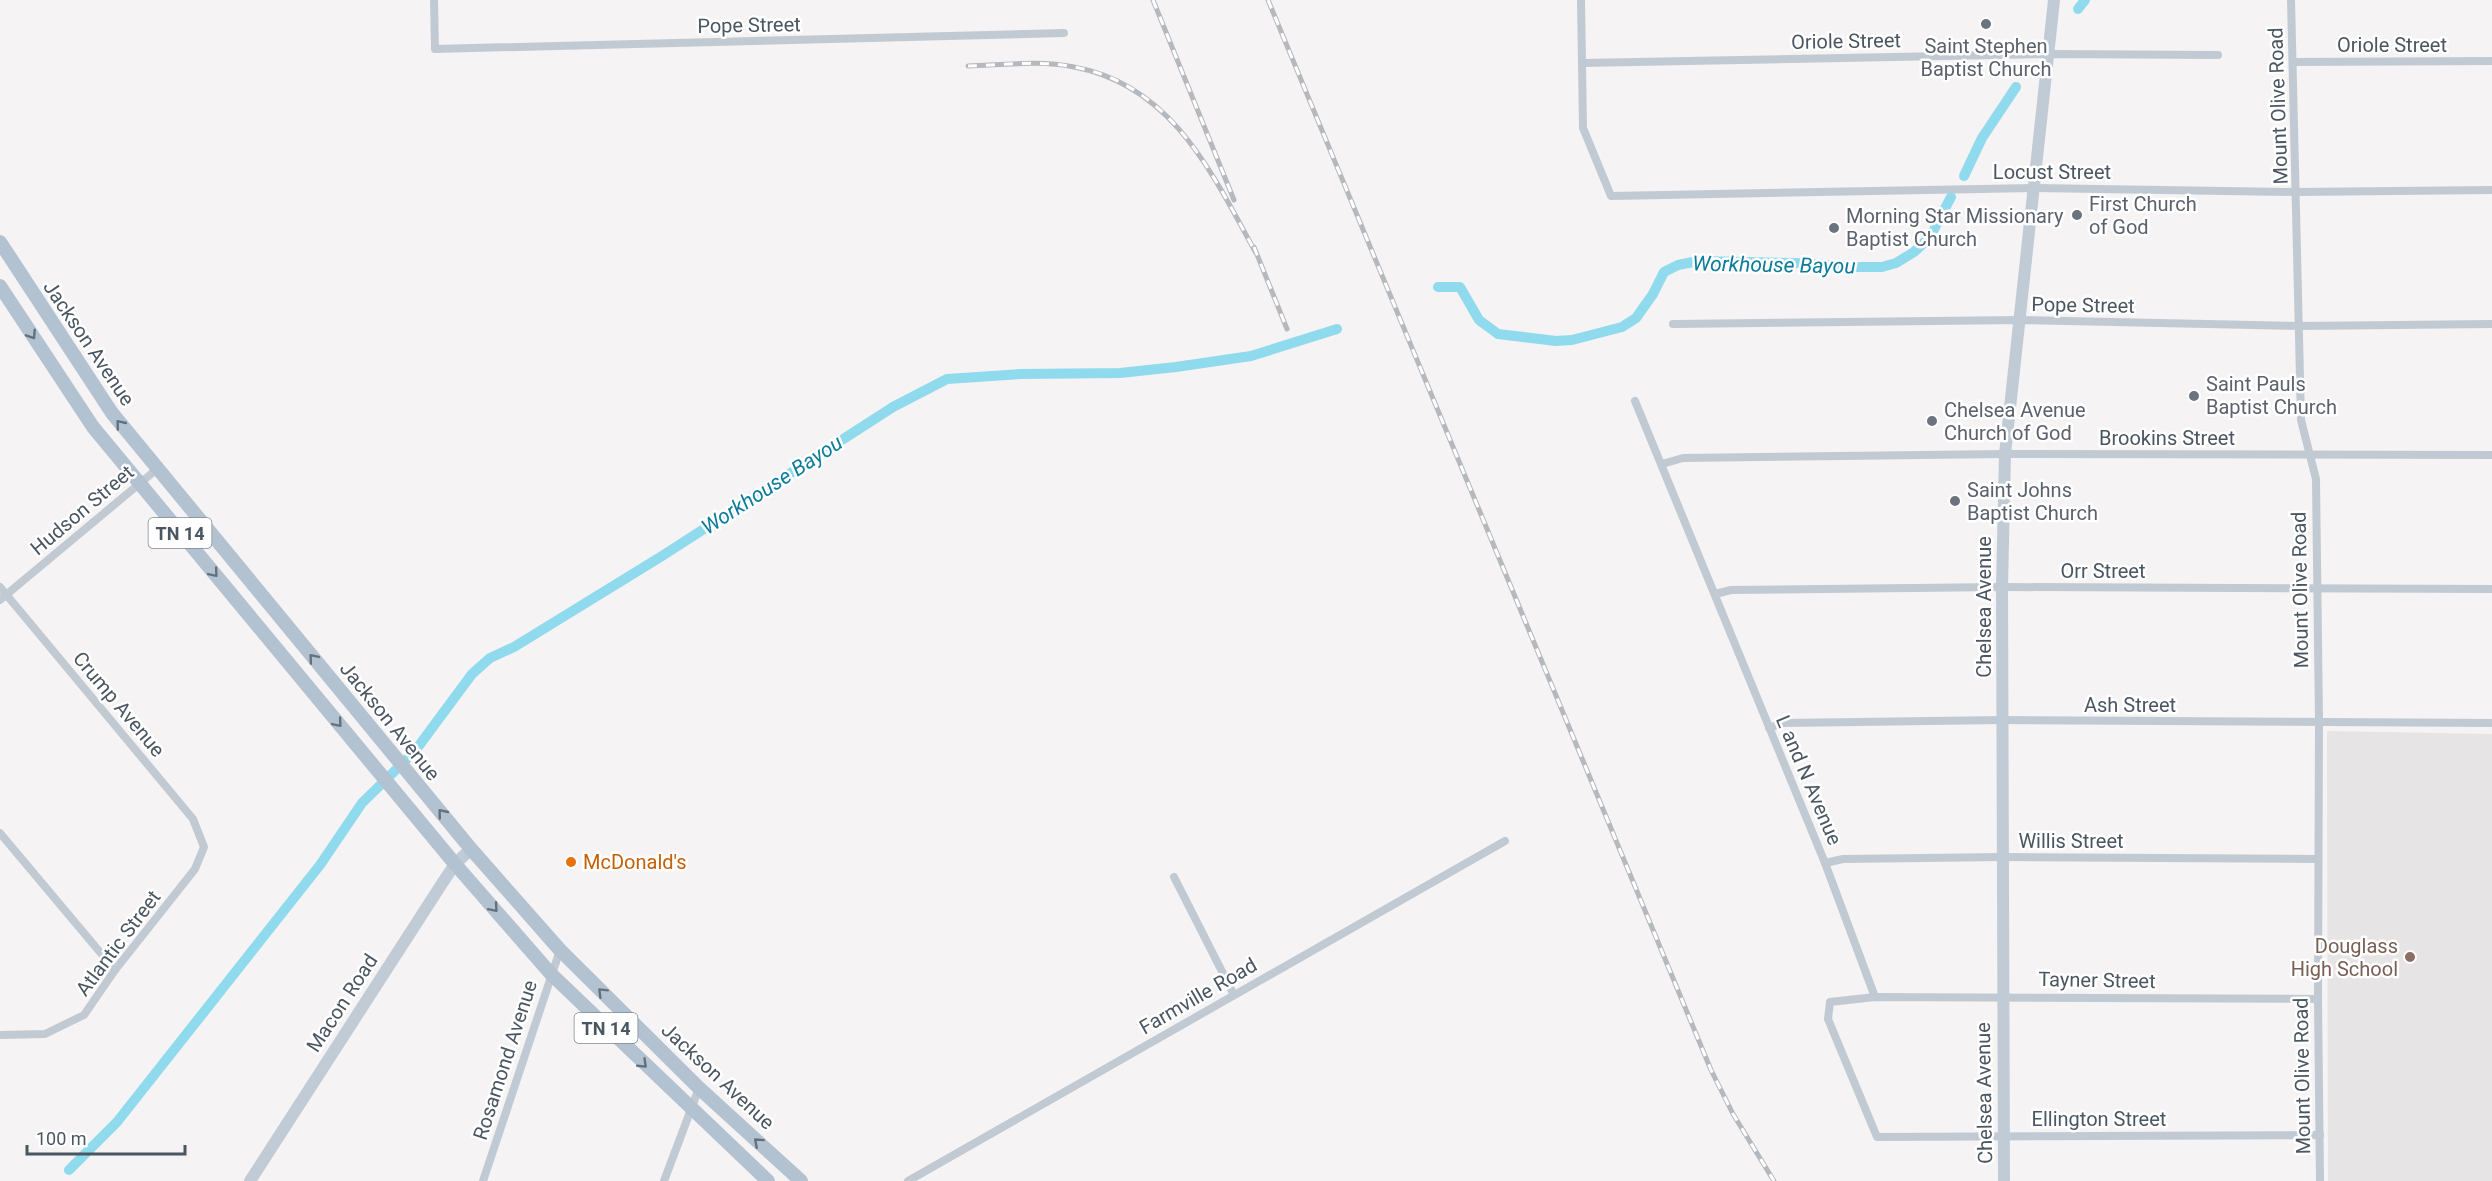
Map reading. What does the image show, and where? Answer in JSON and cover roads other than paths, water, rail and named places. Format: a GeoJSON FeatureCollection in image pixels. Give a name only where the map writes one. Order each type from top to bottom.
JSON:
{"type":"FeatureCollection","features":[{"type":"Feature","properties":{"kind":"main road","name":"Chelsea Avenue"},"geometry":{"type":"LineString","coordinates":[[2004,1181],[2002,587],[2005,454],[2054,0]]}},
{"type":"Feature","properties":{"kind":"main road","name":"Jackson Avenue"},"geometry":{"type":"LineString","coordinates":[[2,250],[112,413],[471,849],[560,950],[699,1088],[801,1181]]}},
{"type":"Feature","properties":{"kind":"main road","name":"Jackson Avenue"},"geometry":{"type":"LineString","coordinates":[[0,286],[93,427],[455,864],[551,974],[768,1181]]}},
{"type":"Feature","properties":{"kind":"main road","name":"Macon Road"},"geometry":{"type":"LineString","coordinates":[[250,1181],[455,864],[471,849]]}},
{"type":"Feature","properties":{"kind":"street","name":"Pope Street"},"geometry":{"type":"LineString","coordinates":[[434,0],[435,49],[1064,33]]}},
{"type":"Feature","properties":{"kind":"street"},"geometry":{"type":"LineString","coordinates":[[1581,0],[1582,63]]}},
{"type":"Feature","properties":{"kind":"street","name":"Mount Olive Road"},"geometry":{"type":"LineString","coordinates":[[2291,0],[2301,420],[2316,479],[2320,1181]]}},
{"type":"Feature","properties":{"kind":"street","name":"Oriole Street"},"geometry":{"type":"LineString","coordinates":[[1582,63],[2049,54],[2218,55]]}},
{"type":"Feature","properties":{"kind":"street","name":"Oriole Street"},"geometry":{"type":"LineString","coordinates":[[2293,62],[2492,61]]}},
{"type":"Feature","properties":{"kind":"street","name":"Locust Street"},"geometry":{"type":"LineString","coordinates":[[1582,63],[1583,128],[1611,196],[2035,188],[2296,192],[2492,190]]}},
{"type":"Feature","properties":{"kind":"street","name":"Pope Street"},"geometry":{"type":"LineString","coordinates":[[1673,324],[2020,320],[2299,326],[2492,324]]}},
{"type":"Feature","properties":{"kind":"street","name":"L and N Avenue"},"geometry":{"type":"LineString","coordinates":[[1635,401],[1825,863],[1875,997]]}},
{"type":"Feature","properties":{"kind":"street","name":"Brookins Street"},"geometry":{"type":"LineString","coordinates":[[1662,464],[1683,458],[2005,454],[2492,455]]}},
{"type":"Feature","properties":{"kind":"street","name":"Hudson Street"},"geometry":{"type":"LineString","coordinates":[[2,594],[157,469]]}},
{"type":"Feature","properties":{"kind":"street","name":"Orr Street"},"geometry":{"type":"LineString","coordinates":[[1715,594],[1731,590],[2002,587],[2492,589]]}},
{"type":"Feature","properties":{"kind":"street","name":"Crump Avenue"},"geometry":{"type":"LineString","coordinates":[[2,594],[193,819],[204,846]]}},
{"type":"Feature","properties":{"kind":"street","name":"Ash Street"},"geometry":{"type":"LineString","coordinates":[[1769,728],[1783,723],[2003,720],[2492,723]]}},
{"type":"Feature","properties":{"kind":"street"},"geometry":{"type":"LineString","coordinates":[[0,833],[115,970]]}},
{"type":"Feature","properties":{"kind":"street","name":"Farmville Road"},"geometry":{"type":"LineString","coordinates":[[908,1181],[1505,841]]}},
{"type":"Feature","properties":{"kind":"street","name":"Atlantic Street"},"geometry":{"type":"LineString","coordinates":[[0,1035],[45,1034],[84,1015],[115,970],[195,869],[204,846]]}},
{"type":"Feature","properties":{"kind":"street","name":"Willis Street"},"geometry":{"type":"LineString","coordinates":[[1825,863],[1843,859],[2003,857],[2318,859]]}},
{"type":"Feature","properties":{"kind":"street"},"geometry":{"type":"LineString","coordinates":[[1174,877],[1234,995]]}},
{"type":"Feature","properties":{"kind":"street","name":"Rosamond Avenue"},"geometry":{"type":"LineString","coordinates":[[483,1181],[560,950]]}},
{"type":"Feature","properties":{"kind":"street","name":"Tayner Street"},"geometry":{"type":"LineString","coordinates":[[1875,997],[2318,999]]}},
{"type":"Feature","properties":{"kind":"street","name":"Ellington Street"},"geometry":{"type":"LineString","coordinates":[[1875,997],[1830,1002],[1828,1019],[1877,1137],[2320,1135]]}},
{"type":"Feature","properties":{"kind":"street"},"geometry":{"type":"LineString","coordinates":[[664,1181],[699,1088]]}},
{"type":"Feature","properties":{"kind":"waterway","name":"Workhouse Bayou"},"geometry":{"type":"LineString","coordinates":[[2078,9],[2085,0]]}},
{"type":"Feature","properties":{"kind":"waterway","name":"Workhouse Bayou"},"geometry":{"type":"LineString","coordinates":[[1964,176],[1982,138],[2016,87]]}},
{"type":"Feature","properties":{"kind":"waterway","name":"Workhouse Bayou"},"geometry":{"type":"LineString","coordinates":[[1438,287],[1460,287],[1479,320],[1498,334],[1556,341],[1572,340],[1622,327],[1636,318],[1653,294],[1664,272],[1678,265],[1698,261],[1882,267],[1896,263],[1914,252],[1930,237],[1951,197]]}},
{"type":"Feature","properties":{"kind":"waterway","name":"Workhouse Bayou"},"geometry":{"type":"LineString","coordinates":[[69,1170],[117,1122],[320,865],[362,803],[415,751],[472,674],[490,658],[514,647],[662,556],[893,407],[947,379],[1021,374],[1120,373],[1176,367],[1251,356],[1337,329]]}},
{"type":"Feature","properties":{"kind":"railway"},"geometry":{"type":"LineString","coordinates":[[1153,0],[1234,200]]}},
{"type":"Feature","properties":{"kind":"railway"},"geometry":{"type":"LineString","coordinates":[[1268,0],[1711,1070],[1733,1114],[1774,1181]]}},
{"type":"Feature","properties":{"kind":"railway"},"geometry":{"type":"LineString","coordinates":[[968,66],[1061,65],[1108,77],[1138,92],[1163,113],[1205,164],[1256,253]]}},
{"type":"Feature","properties":{"kind":"railway"},"geometry":{"type":"LineString","coordinates":[[1254,247],[1287,329]]}},
{"type":"Feature","properties":{"kind":"place","name":"Saint Stephen Baptist Church"},"geometry":{"type":"Point","coordinates":[1986,24]}},
{"type":"Feature","properties":{"kind":"place","name":"First Church of God"},"geometry":{"type":"Point","coordinates":[2077,215]}},
{"type":"Feature","properties":{"kind":"place","name":"Morning Star Missionary Baptist Church"},"geometry":{"type":"Point","coordinates":[1834,228]}},
{"type":"Feature","properties":{"kind":"place","name":"Saint Pauls Baptist Church"},"geometry":{"type":"Point","coordinates":[2194,396]}},
{"type":"Feature","properties":{"kind":"place","name":"Chelsea Avenue Church of God"},"geometry":{"type":"Point","coordinates":[1932,421]}},
{"type":"Feature","properties":{"kind":"place","name":"Saint Johns Baptist Church"},"geometry":{"type":"Point","coordinates":[1955,501]}},
{"type":"Feature","properties":{"kind":"place","name":"McDonald's"},"geometry":{"type":"Point","coordinates":[571,862]}},
{"type":"Feature","properties":{"kind":"place","name":"Douglass High School"},"geometry":{"type":"Point","coordinates":[2410,957]}}]}
